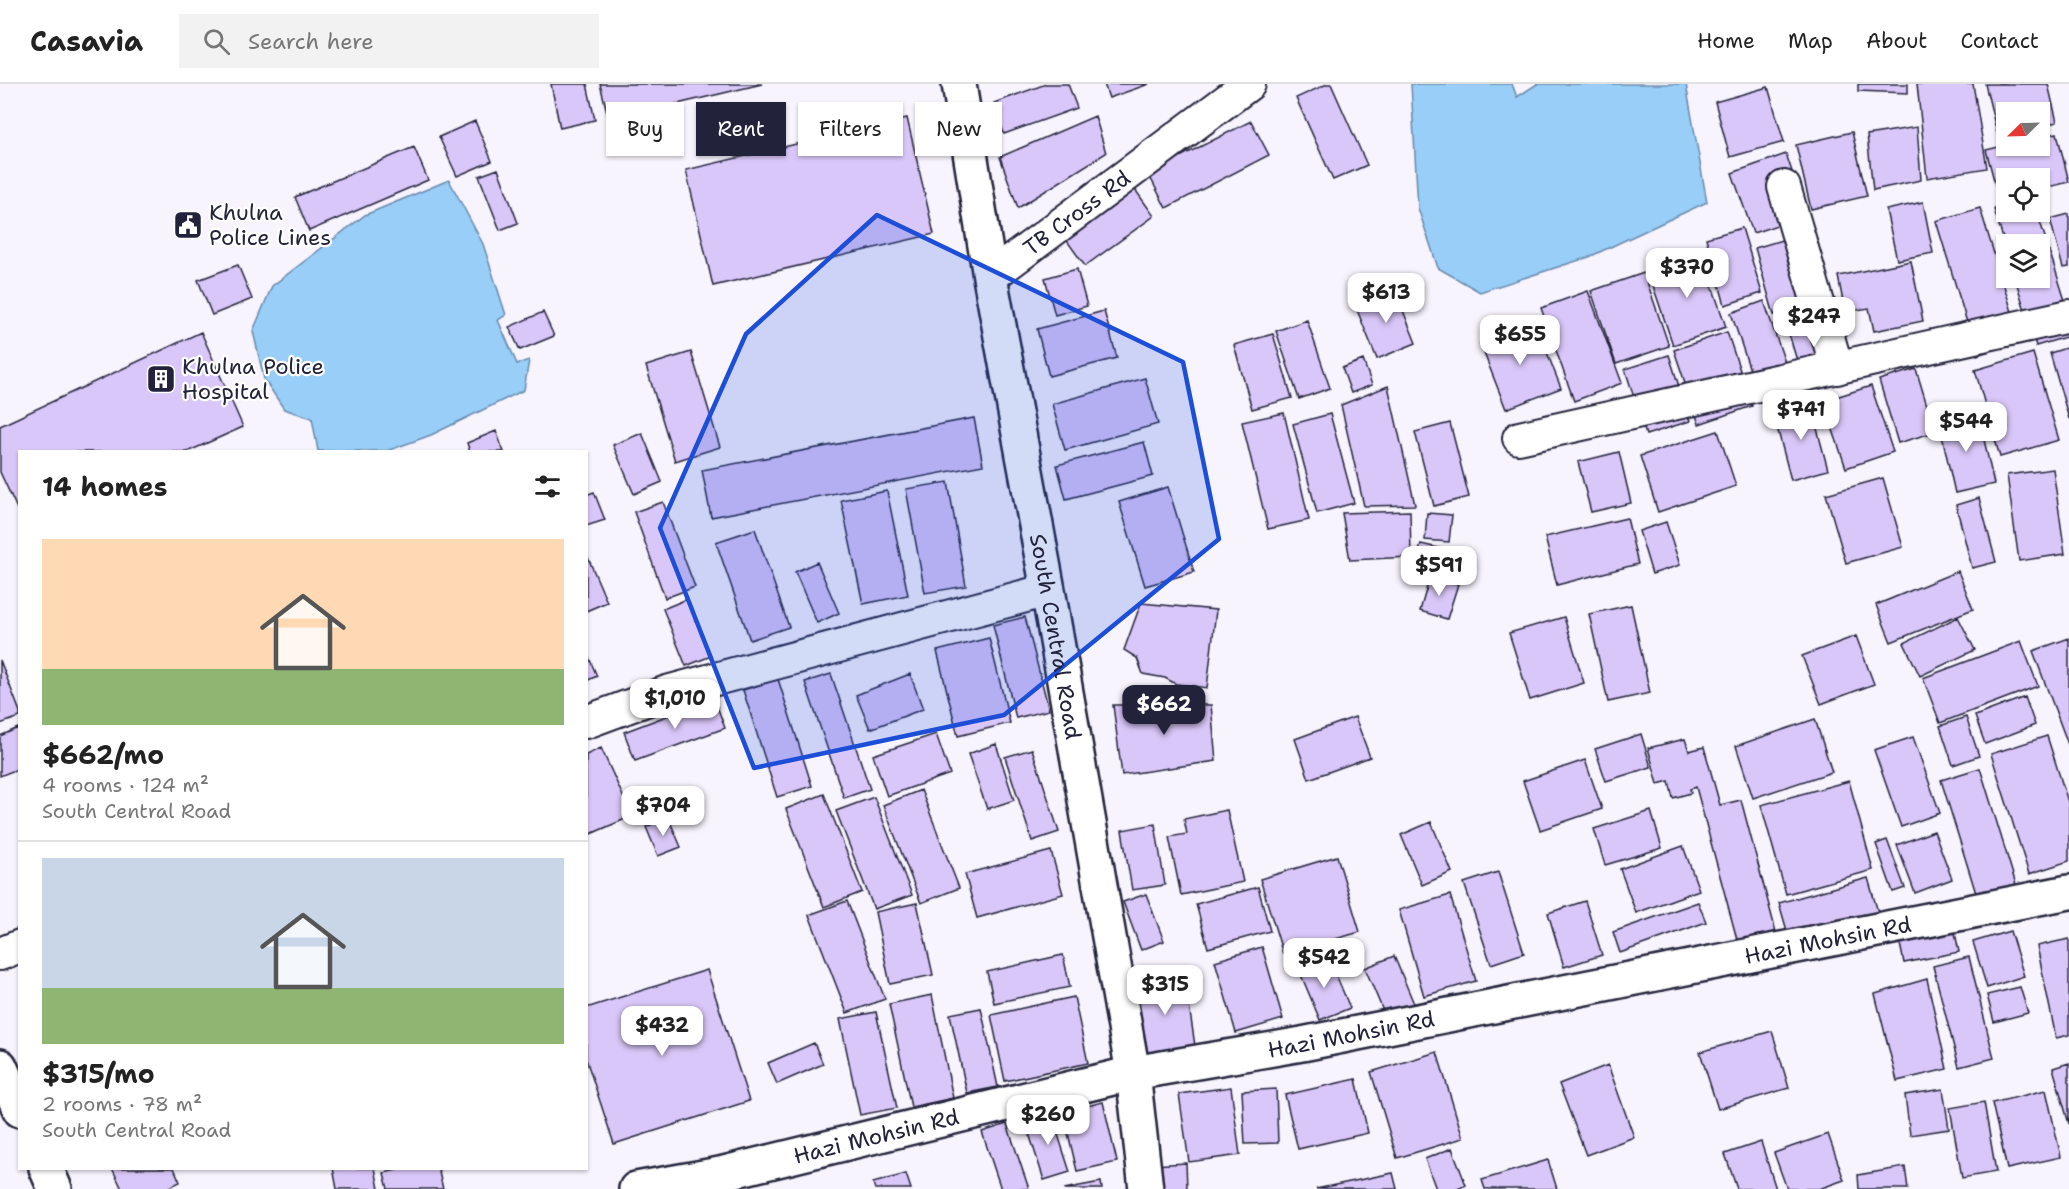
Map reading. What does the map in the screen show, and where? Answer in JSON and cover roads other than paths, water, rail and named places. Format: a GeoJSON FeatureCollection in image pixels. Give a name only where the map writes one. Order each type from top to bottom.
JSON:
{"type":"FeatureCollection","features":[{"type":"Feature","properties":{"kind":"street","name":"South Central Road"},"geometry":{"type":"LineString","coordinates":[[959,84],[990,277],[1133,1073],[1146,1189]]}},
{"type":"Feature","properties":{"kind":"street","name":"TB Cross Rd"},"geometry":{"type":"LineString","coordinates":[[990,277],[1250,84]]}},
{"type":"Feature","properties":{"kind":"street"},"geometry":{"type":"LineString","coordinates":[[1784,187],[1837,368]]}},
{"type":"Feature","properties":{"kind":"street"},"geometry":{"type":"LineString","coordinates":[[1519,438],[2069,316]]}},
{"type":"Feature","properties":{"kind":"street"},"geometry":{"type":"LineString","coordinates":[[588,721],[666,692],[1048,590]]}},
{"type":"Feature","properties":{"kind":"street","name":"Hazi Mohsin Rd"},"geometry":{"type":"LineString","coordinates":[[636,1189],[720,1174],[1133,1073],[1302,1044],[2069,892]]}},
{"type":"Feature","properties":{"kind":"street"},"geometry":{"type":"LineString","coordinates":[[0,954],[18,947]]}},
{"type":"Feature","properties":{"kind":"street"},"geometry":{"type":"LineString","coordinates":[[0,1066],[18,1106]]}},
{"type":"Feature","properties":{"kind":"street"},"geometry":{"type":"LineString","coordinates":[[47,1170],[55,1189]]}},
{"type":"Feature","properties":{"kind":"water"},"geometry":{"type":"Polygon","coordinates":[[[1411,84],[1512,84],[1517,97],[1537,84],[1686,84],[1707,202],[1589,257],[1480,292],[1438,268],[1418,208],[1411,84]]]}},
{"type":"Feature","properties":{"kind":"water"},"geometry":{"type":"Polygon","coordinates":[[[449,180],[483,244],[506,315],[498,320],[517,364],[529,360],[524,390],[431,435],[390,450],[318,450],[312,418],[284,409],[264,379],[253,331],[272,286],[365,215],[449,180]]]}},
{"type":"Feature","properties":{"kind":"place","name":"Khulna Police Lines"},"geometry":{"type":"Point","coordinates":[188,225]}},
{"type":"Feature","properties":{"kind":"place","name":"Khulna Police Hospital"},"geometry":{"type":"Point","coordinates":[161,379]}}]}
